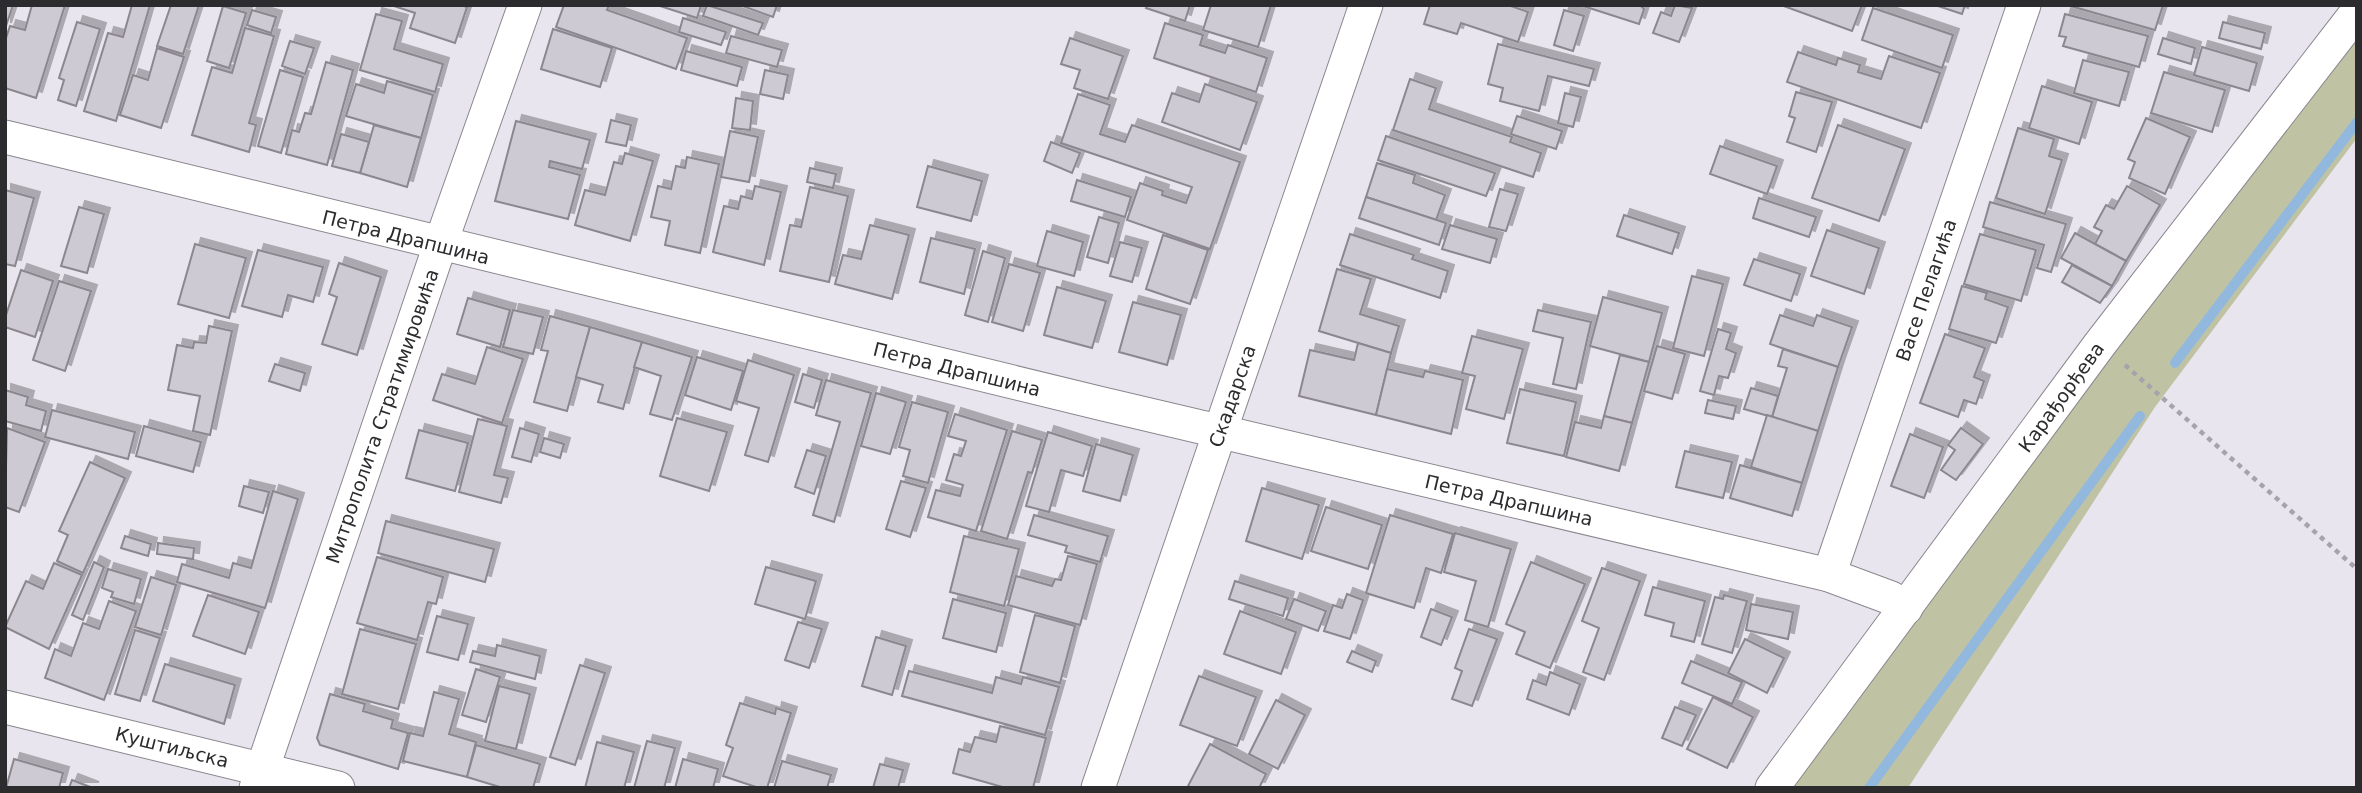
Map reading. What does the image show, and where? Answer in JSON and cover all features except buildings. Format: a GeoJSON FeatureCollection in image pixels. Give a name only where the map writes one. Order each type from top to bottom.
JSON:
{"type":"FeatureCollection","features":[{"type":"Feature","properties":{"kind":"street","name":"Митрополита Стратимировића"},"geometry":{"type":"LineString","coordinates":[[259,778],[440,245],[525,5]]}},
{"type":"Feature","properties":{"kind":"street","name":"Скадарска"},"geometry":{"type":"LineString","coordinates":[[1098,788],[1366,5]]}},
{"type":"Feature","properties":{"kind":"street","name":"Васе Пелагића"},"geometry":{"type":"LineString","coordinates":[[1829,575],[2024,5]]}},
{"type":"Feature","properties":{"kind":"street","name":"Карађорђева"},"geometry":{"type":"LineString","coordinates":[[1772,788],[2100,344],[2357,12]]}},
{"type":"Feature","properties":{"kind":"street","name":"Петра Драпшина"},"geometry":{"type":"LineString","coordinates":[[5,137],[440,245],[1829,575],[1891,598],[1906,608]]}},
{"type":"Feature","properties":{"kind":"street","name":"Куштиљска"},"geometry":{"type":"LineString","coordinates":[[5,707],[259,778],[338,788]]}},
{"type":"Feature","properties":{"kind":"path"},"geometry":{"type":"LineString","coordinates":[[2100,344],[2357,569]]}},
{"type":"Feature","properties":{"kind":"green space"},"geometry":{"type":"Polygon","coordinates":[[[2357,23],[2357,138],[2155,407],[1908,788],[1771,788],[2357,23]]]}},
{"type":"Feature","properties":{"kind":"waterway"},"geometry":{"type":"LineString","coordinates":[[2175,363],[2357,122]]}},
{"type":"Feature","properties":{"kind":"waterway"},"geometry":{"type":"LineString","coordinates":[[1869,788],[2140,416]]}}]}
